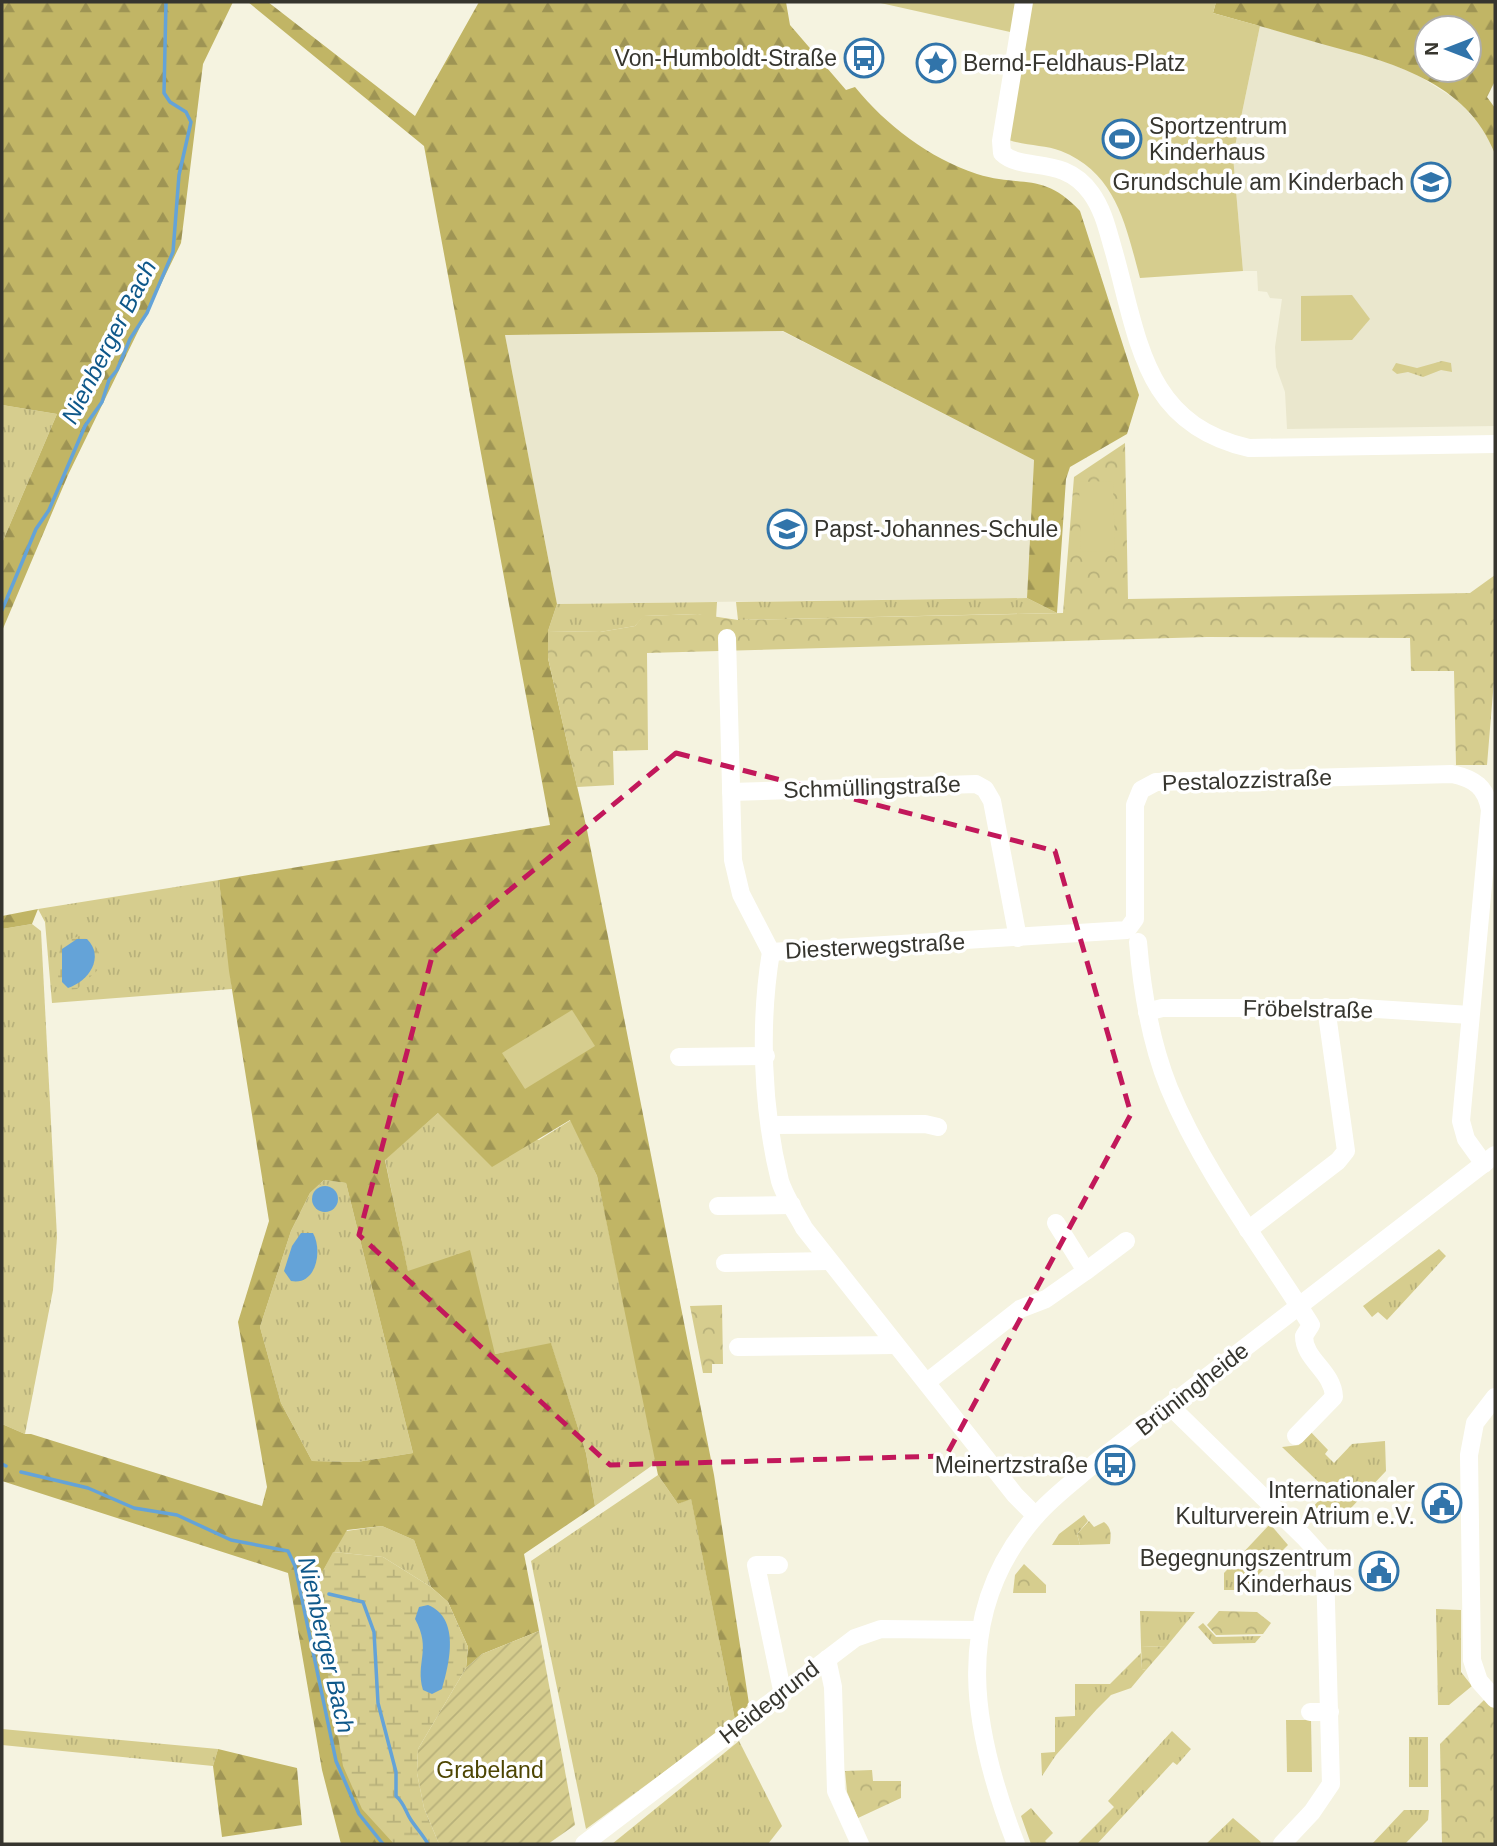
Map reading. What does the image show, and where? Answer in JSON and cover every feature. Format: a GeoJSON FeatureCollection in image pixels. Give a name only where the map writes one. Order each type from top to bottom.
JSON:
{"type":"FeatureCollection","features":[{"type":"Feature","properties":{"kind":"street"},"geometry":{"type":"LineString","coordinates":[[1024,2],[1001,141],[1002,153],[1012,160],[1058,168],[1089,190],[1100,206],[1152,381],[1172,408],[1210,437],[1257,448],[1495,444]]}},
{"type":"Feature","properties":{"kind":"street","name":"Diesterwegstraße"},"geometry":{"type":"LineString","coordinates":[[727,638],[736,875],[745,901],[771,952],[1135,934]]}},
{"type":"Feature","properties":{"kind":"street","name":"Pestalozzistraße"},"geometry":{"type":"LineString","coordinates":[[1300,1304],[1248,1230],[1202,1153],[1170,1090],[1147,1012],[1135,934],[1135,805],[1138,794],[1149,784],[1452,775],[1473,780],[1487,794],[1490,810],[1470,1015]]}},
{"type":"Feature","properties":{"kind":"street","name":"Schmüllingstraße"},"geometry":{"type":"LineString","coordinates":[[731,792],[976,785],[985,789],[992,801],[1018,938]]}},
{"type":"Feature","properties":{"kind":"street"},"geometry":{"type":"LineString","coordinates":[[771,952],[766,982],[766,1056],[771,1125],[781,1183],[804,1228],[829,1261],[1015,1496],[1036,1516]]}},
{"type":"Feature","properties":{"kind":"street"},"geometry":{"type":"LineString","coordinates":[[1248,1230],[1338,1161],[1346,1151],[1326,1007]]}},
{"type":"Feature","properties":{"kind":"street","name":"Fröbelstraße"},"geometry":{"type":"LineString","coordinates":[[1147,1012],[1162,1008],[1326,1007],[1470,1015]]}},
{"type":"Feature","properties":{"kind":"street"},"geometry":{"type":"LineString","coordinates":[[1470,1015],[1461,1121],[1466,1139],[1489,1159]]}},
{"type":"Feature","properties":{"kind":"street"},"geometry":{"type":"LineString","coordinates":[[679,1057],[766,1056]]}},
{"type":"Feature","properties":{"kind":"street"},"geometry":{"type":"LineString","coordinates":[[771,1125],[925,1124],[938,1127]]}},
{"type":"Feature","properties":{"kind":"street","name":"Brüningheide"},"geometry":{"type":"LineString","coordinates":[[1016,1844],[997,1792],[981,1721],[975,1665],[979,1630],[1002,1565],[1036,1516],[1086,1471],[1489,1159]]}},
{"type":"Feature","properties":{"kind":"street"},"geometry":{"type":"LineString","coordinates":[[718,1206],[792,1205]]}},
{"type":"Feature","properties":{"kind":"street"},"geometry":{"type":"LineString","coordinates":[[1056,1223],[1086,1271]]}},
{"type":"Feature","properties":{"kind":"street"},"geometry":{"type":"LineString","coordinates":[[927,1382],[1020,1309],[1046,1299],[1126,1241]]}},
{"type":"Feature","properties":{"kind":"street"},"geometry":{"type":"LineString","coordinates":[[725,1263],[829,1261]]}},
{"type":"Feature","properties":{"kind":"street"},"geometry":{"type":"LineString","coordinates":[[1296,1436],[1335,1396],[1334,1382],[1305,1349],[1304,1336],[1311,1325],[1300,1304]]}},
{"type":"Feature","properties":{"kind":"street"},"geometry":{"type":"LineString","coordinates":[[738,1347],[894,1345]]}},
{"type":"Feature","properties":{"kind":"street"},"geometry":{"type":"LineString","coordinates":[[1495,1397],[1473,1428],[1469,1455],[1472,1660],[1479,1681],[1495,1699]]}},
{"type":"Feature","properties":{"kind":"street"},"geometry":{"type":"LineString","coordinates":[[1170,1406],[1323,1558],[1327,1579],[1331,1784],[1312,1812],[1282,1844]]}},
{"type":"Feature","properties":{"kind":"street"},"geometry":{"type":"LineString","coordinates":[[779,1565],[756,1565],[782,1690]]}},
{"type":"Feature","properties":{"kind":"street","name":"Heidegrund"},"geometry":{"type":"LineString","coordinates":[[584,1844],[782,1690],[855,1638],[881,1629],[979,1630]]}},
{"type":"Feature","properties":{"kind":"street"},"geometry":{"type":"LineString","coordinates":[[827,1658],[833,1687],[836,1790],[860,1844]]}},
{"type":"Feature","properties":{"kind":"street"},"geometry":{"type":"LineString","coordinates":[[1311,1712],[1330,1712]]}},
{"type":"Feature","properties":{"kind":"highlighted area"},"geometry":{"type":"Polygon","coordinates":[[[676,753],[1055,851],[1131,1114],[946,1456],[610,1465],[359,1235],[433,953],[676,753]]]}},
{"type":"Feature","properties":{"kind":"shaded area"},"geometry":{"type":"Polygon","coordinates":[[[1260,26],[1378,59],[1413,73],[1413,84],[1432,84],[1460,102],[1484,130],[1495,154],[1495,426],[1287,429],[1285,392],[1276,367],[1275,347],[1282,299],[1270,298],[1267,292],[1258,291],[1257,271],[1243,271],[1233,156],[1260,26]]]}},
{"type":"Feature","properties":{"kind":"shaded area","name":"Papst-Johannes-Schule"},"geometry":{"type":"Polygon","coordinates":[[[782,331],[1034,460],[1027,598],[557,604],[505,335],[782,331]]]}},
{"type":"Feature","properties":{"kind":"green space"},"geometry":{"type":"Polygon","coordinates":[[[2,2],[233,2],[203,64],[181,243],[68,475],[2,631],[2,543],[57,414],[2,405],[2,2]]]}},
{"type":"Feature","properties":{"kind":"green space"},"geometry":{"type":"Polygon","coordinates":[[[248,2],[268,2],[415,116],[479,2],[786,2],[790,25],[846,90],[855,87],[880,114],[910,139],[942,159],[977,174],[1043,185],[1067,198],[1080,211],[1139,395],[1127,434],[1070,467],[1066,479],[1057,613],[1027,598],[1034,460],[783,331],[505,335],[557,604],[548,631],[548,658],[587,830],[714,1475],[749,1704],[735,1720],[691,1499],[678,1504],[658,1475],[597,1176],[570,1120],[492,1167],[438,1113],[385,1160],[408,1271],[470,1250],[495,1354],[551,1343],[586,1453],[595,1506],[524,1554],[539,1631],[482,1654],[466,1668],[468,1647],[448,1602],[431,1587],[414,1540],[382,1526],[347,1530],[319,1578],[394,1844],[341,1844],[322,1770],[288,1573],[2,1481],[2,1424],[25,1434],[262,1506],[267,1487],[238,1322],[269,1221],[229,971],[219,880],[550,825],[424,146],[248,2]],[[324,1180],[310,1193],[291,1231],[260,1327],[281,1403],[312,1461],[357,1462],[413,1453],[346,1183],[324,1180]]]}},
{"type":"Feature","properties":{"kind":"green space","name":"Sportzentrum Kinderhaus"},"geometry":{"type":"Polygon","coordinates":[[[876,2],[1216,2],[1213,13],[1260,26],[1233,156],[1243,271],[1140,278],[1124,221],[1107,187],[1095,173],[1061,151],[1009,140],[1024,35],[876,2]]]}},
{"type":"Feature","properties":{"kind":"green space"},"geometry":{"type":"Polygon","coordinates":[[[1216,2],[1495,2],[1495,81],[1487,97],[1495,108],[1495,154],[1482,129],[1466,109],[1433,84],[1483,84],[1483,14],[1413,14],[1413,73],[1374,59],[1213,13],[1216,2]]]}},
{"type":"Feature","properties":{"kind":"green space"},"geometry":{"type":"Polygon","coordinates":[[[1352,295],[1370,319],[1352,340],[1301,341],[1301,296],[1352,295]]]}},
{"type":"Feature","properties":{"kind":"green space"},"geometry":{"type":"Polygon","coordinates":[[[1442,361],[1451,363],[1452,372],[1441,370],[1423,377],[1408,372],[1397,374],[1392,370],[1396,363],[1417,368],[1442,361]]]}},
{"type":"Feature","properties":{"kind":"green space"},"geometry":{"type":"Polygon","coordinates":[[[2,405],[57,414],[2,543],[2,405]]]}},
{"type":"Feature","properties":{"kind":"green space"},"geometry":{"type":"Polygon","coordinates":[[[1125,443],[1128,599],[1470,593],[1495,575],[1495,668],[1487,765],[1456,765],[1454,671],[1411,671],[1410,638],[1207,637],[647,653],[648,750],[613,751],[614,785],[577,787],[548,658],[548,631],[600,632],[635,626],[643,616],[698,614],[738,620],[1063,613],[1074,477],[1125,443]]]}},
{"type":"Feature","properties":{"kind":"green space"},"geometry":{"type":"Polygon","coordinates":[[[1113,481],[1115,551],[1081,552],[1079,482],[1113,481]]]}},
{"type":"Feature","properties":{"kind":"green space"},"geometry":{"type":"Polygon","coordinates":[[[1027,598],[1057,613],[738,620],[736,602],[1027,598]]]}},
{"type":"Feature","properties":{"kind":"green space"},"geometry":{"type":"Polygon","coordinates":[[[717,602],[716,619],[698,614],[644,616],[635,626],[600,632],[548,631],[557,604],[717,602]]]}},
{"type":"Feature","properties":{"kind":"green space"},"geometry":{"type":"Polygon","coordinates":[[[219,880],[232,989],[52,1003],[45,922],[38,909],[219,880]]]}},
{"type":"Feature","properties":{"kind":"green space"},"geometry":{"type":"Polygon","coordinates":[[[38,909],[32,924],[2,929],[2,916],[38,909]]]}},
{"type":"Feature","properties":{"kind":"green space"},"geometry":{"type":"Polygon","coordinates":[[[32,924],[41,931],[57,1237],[53,1290],[25,1434],[2,1424],[2,929],[32,924]]]}},
{"type":"Feature","properties":{"kind":"green space"},"geometry":{"type":"Polygon","coordinates":[[[86,934],[98,950],[101,967],[77,989],[60,991],[57,968],[61,942],[86,934]]]}},
{"type":"Feature","properties":{"kind":"green space"},"geometry":{"type":"Polygon","coordinates":[[[572,1010],[595,1046],[525,1089],[502,1053],[572,1010]]]}},
{"type":"Feature","properties":{"kind":"green space"},"geometry":{"type":"Polygon","coordinates":[[[438,1113],[539,1140],[571,1120],[597,1176],[657,1462],[595,1506],[586,1453],[551,1344],[495,1354],[408,1272],[385,1159],[438,1113]]]}},
{"type":"Feature","properties":{"kind":"green space"},"geometry":{"type":"Polygon","coordinates":[[[324,1180],[346,1183],[413,1453],[357,1462],[312,1461],[281,1403],[260,1327],[291,1231],[310,1193],[324,1180]]]}},
{"type":"Feature","properties":{"kind":"green space"},"geometry":{"type":"Polygon","coordinates":[[[1439,1249],[1446,1256],[1387,1320],[1378,1312],[1372,1317],[1363,1306],[1439,1249]]]}},
{"type":"Feature","properties":{"kind":"green space"},"geometry":{"type":"Polygon","coordinates":[[[722,1305],[723,1364],[712,1364],[712,1373],[703,1373],[690,1306],[722,1305]]]}},
{"type":"Feature","properties":{"kind":"green space"},"geometry":{"type":"Polygon","coordinates":[[[1308,1429],[1328,1450],[1325,1454],[1334,1463],[1352,1444],[1385,1441],[1386,1471],[1333,1527],[1327,1520],[1320,1527],[1307,1513],[1328,1491],[1282,1447],[1299,1445],[1308,1429]]]}},
{"type":"Feature","properties":{"kind":"green space"},"geometry":{"type":"Polygon","coordinates":[[[658,1475],[678,1504],[691,1498],[735,1720],[586,1829],[531,1561],[658,1475]]]}},
{"type":"Feature","properties":{"kind":"green space"},"geometry":{"type":"Polygon","coordinates":[[[1084,1515],[1088,1521],[1077,1534],[1080,1545],[1052,1545],[1059,1534],[1084,1515]]]}},
{"type":"Feature","properties":{"kind":"green space"},"geometry":{"type":"Polygon","coordinates":[[[1089,1521],[1094,1527],[1104,1522],[1107,1524],[1110,1544],[1080,1545],[1077,1534],[1089,1521]]]}},
{"type":"Feature","properties":{"kind":"green space"},"geometry":{"type":"Polygon","coordinates":[[[1270,1524],[1288,1545],[1243,1590],[1224,1590],[1224,1573],[1270,1524]]]}},
{"type":"Feature","properties":{"kind":"green space"},"geometry":{"type":"Polygon","coordinates":[[[382,1526],[414,1540],[431,1587],[383,1557],[333,1552],[346,1531],[382,1526]]]}},
{"type":"Feature","properties":{"kind":"green space"},"geometry":{"type":"Polygon","coordinates":[[[333,1552],[383,1557],[431,1587],[448,1602],[468,1647],[466,1668],[418,1749],[417,1773],[424,1808],[439,1844],[394,1844],[362,1809],[343,1766],[316,1603],[319,1578],[333,1552]]]}},
{"type":"Feature","properties":{"kind":"green space"},"geometry":{"type":"Polygon","coordinates":[[[1024,1564],[1046,1585],[1046,1593],[1013,1593],[1015,1575],[1024,1564]]]}},
{"type":"Feature","properties":{"kind":"green space"},"geometry":{"type":"Polygon","coordinates":[[[1436,1609],[1461,1610],[1461,1672],[1472,1686],[1449,1705],[1438,1705],[1436,1609]]]}},
{"type":"Feature","properties":{"kind":"green space"},"geometry":{"type":"Polygon","coordinates":[[[1140,1611],[1195,1612],[1166,1647],[1141,1646],[1140,1611]]]}},
{"type":"Feature","properties":{"kind":"green space"},"geometry":{"type":"Polygon","coordinates":[[[1219,1611],[1257,1612],[1271,1623],[1263,1634],[1216,1635],[1207,1625],[1219,1611]]]}},
{"type":"Feature","properties":{"kind":"green space"},"geometry":{"type":"Polygon","coordinates":[[[1203,1623],[1216,1637],[1261,1636],[1255,1643],[1213,1644],[1198,1627],[1203,1623]]]}},
{"type":"Feature","properties":{"kind":"green space","name":"Grabeland"},"geometry":{"type":"Polygon","coordinates":[[[539,1631],[575,1825],[548,1844],[439,1844],[424,1808],[417,1773],[418,1749],[466,1668],[482,1654],[539,1631]]]}},
{"type":"Feature","properties":{"kind":"green space"},"geometry":{"type":"Polygon","coordinates":[[[1141,1646],[1166,1647],[1146,1670],[1142,1669],[1141,1646]]]}},
{"type":"Feature","properties":{"kind":"green space"},"geometry":{"type":"Polygon","coordinates":[[[1141,1653],[1142,1669],[1146,1670],[1131,1688],[1111,1695],[1097,1709],[1056,1755],[1042,1776],[1041,1753],[1055,1752],[1055,1717],[1075,1716],[1075,1684],[1110,1684],[1141,1653]]]}},
{"type":"Feature","properties":{"kind":"green space"},"geometry":{"type":"Polygon","coordinates":[[[1488,1696],[1495,1704],[1495,1844],[1442,1844],[1440,1744],[1488,1696]]]}},
{"type":"Feature","properties":{"kind":"green space"},"geometry":{"type":"Polygon","coordinates":[[[1286,1720],[1311,1720],[1312,1772],[1287,1772],[1286,1720]]]}},
{"type":"Feature","properties":{"kind":"green space"},"geometry":{"type":"Polygon","coordinates":[[[2,1729],[218,1749],[213,1766],[2,1745],[2,1729]]]}},
{"type":"Feature","properties":{"kind":"green space"},"geometry":{"type":"Polygon","coordinates":[[[1172,1731],[1191,1749],[1177,1765],[1173,1762],[1097,1844],[1077,1844],[1114,1807],[1108,1801],[1172,1731]]]}},
{"type":"Feature","properties":{"kind":"green space"},"geometry":{"type":"Polygon","coordinates":[[[1409,1737],[1428,1737],[1428,1787],[1409,1787],[1409,1737]]]}},
{"type":"Feature","properties":{"kind":"green space"},"geometry":{"type":"Polygon","coordinates":[[[739,1741],[782,1826],[768,1844],[612,1844],[739,1741]]]}},
{"type":"Feature","properties":{"kind":"green space"},"geometry":{"type":"Polygon","coordinates":[[[218,1749],[297,1768],[302,1825],[222,1837],[213,1766],[218,1749]]]}},
{"type":"Feature","properties":{"kind":"green space"},"geometry":{"type":"Polygon","coordinates":[[[872,1770],[873,1781],[901,1781],[901,1798],[858,1818],[847,1792],[845,1771],[872,1770]]]}},
{"type":"Feature","properties":{"kind":"green space"},"geometry":{"type":"Polygon","coordinates":[[[1031,1808],[1053,1833],[1045,1841],[1048,1844],[1031,1844],[1021,1816],[1031,1808]]]}},
{"type":"Feature","properties":{"kind":"green space"},"geometry":{"type":"Polygon","coordinates":[[[1404,1810],[1429,1810],[1428,1820],[1405,1844],[1372,1844],[1404,1810]]]}},
{"type":"Feature","properties":{"kind":"green space"},"geometry":{"type":"Polygon","coordinates":[[[1233,1818],[1261,1842],[1206,1844],[1233,1818]]]}},
{"type":"Feature","properties":{"kind":"water"},"geometry":{"type":"Polygon","coordinates":[[[77,939],[87,939],[95,953],[94,961],[88,974],[76,985],[68,988],[62,982],[62,949],[77,939]]]}},
{"type":"Feature","properties":{"kind":"water"},"geometry":{"type":"Polygon","coordinates":[[[325,1186],[334,1190],[338,1199],[334,1208],[325,1212],[316,1208],[312,1199],[316,1190],[325,1186]]]}},
{"type":"Feature","properties":{"kind":"water"},"geometry":{"type":"Polygon","coordinates":[[[301,1233],[313,1233],[317,1257],[312,1273],[300,1281],[291,1281],[284,1271],[292,1246],[301,1233]]]}},
{"type":"Feature","properties":{"kind":"water"},"geometry":{"type":"Polygon","coordinates":[[[428,1605],[438,1611],[445,1620],[450,1642],[442,1689],[432,1694],[423,1690],[422,1639],[415,1619],[419,1607],[428,1605]]]}},
{"type":"Feature","properties":{"kind":"waterway","name":"Nienberger Bach"},"geometry":{"type":"LineString","coordinates":[[2,610],[36,529],[49,510],[85,426],[102,402],[109,380],[147,313],[173,252],[179,175],[191,122],[186,112],[170,102],[164,93],[166,2]]}},
{"type":"Feature","properties":{"kind":"waterway","name":"Nienberger Bach"},"geometry":{"type":"LineString","coordinates":[[2,1464],[6,1466]]}},
{"type":"Feature","properties":{"kind":"waterway","name":"Nienberger Bach"},"geometry":{"type":"LineString","coordinates":[[21,1472],[88,1488],[134,1508],[177,1515],[231,1540],[288,1551],[295,1566],[336,1761],[359,1814],[383,1844]]}},
{"type":"Feature","properties":{"kind":"waterway"},"geometry":{"type":"LineString","coordinates":[[329,1594],[363,1602],[374,1632],[378,1703],[396,1772],[396,1796],[428,1844]]}},
{"type":"Feature","properties":{"kind":"place","name":"Von-Humboldt-Straße"},"geometry":{"type":"Point","coordinates":[864,58]}},
{"type":"Feature","properties":{"kind":"place","name":"Bernd-Feldhaus-Platz"},"geometry":{"type":"Point","coordinates":[936,63]}},
{"type":"Feature","properties":{"kind":"place","name":"Sportzentrum Kinderhaus"},"geometry":{"type":"Point","coordinates":[1122,139]}},
{"type":"Feature","properties":{"kind":"place","name":"Grundschule am Kinderbach"},"geometry":{"type":"Point","coordinates":[1431,182]}},
{"type":"Feature","properties":{"kind":"place","name":"Papst-Johannes-Schule"},"geometry":{"type":"Point","coordinates":[787,529]}},
{"type":"Feature","properties":{"kind":"place","name":"Meinertzstraße"},"geometry":{"type":"Point","coordinates":[1115,1465]}},
{"type":"Feature","properties":{"kind":"place","name":"Internationaler Kulturverein Atrium e.V."},"geometry":{"type":"Point","coordinates":[1442,1503]}},
{"type":"Feature","properties":{"kind":"place","name":"Begegnungszentrum Kinderhaus"},"geometry":{"type":"Point","coordinates":[1379,1571]}}]}
